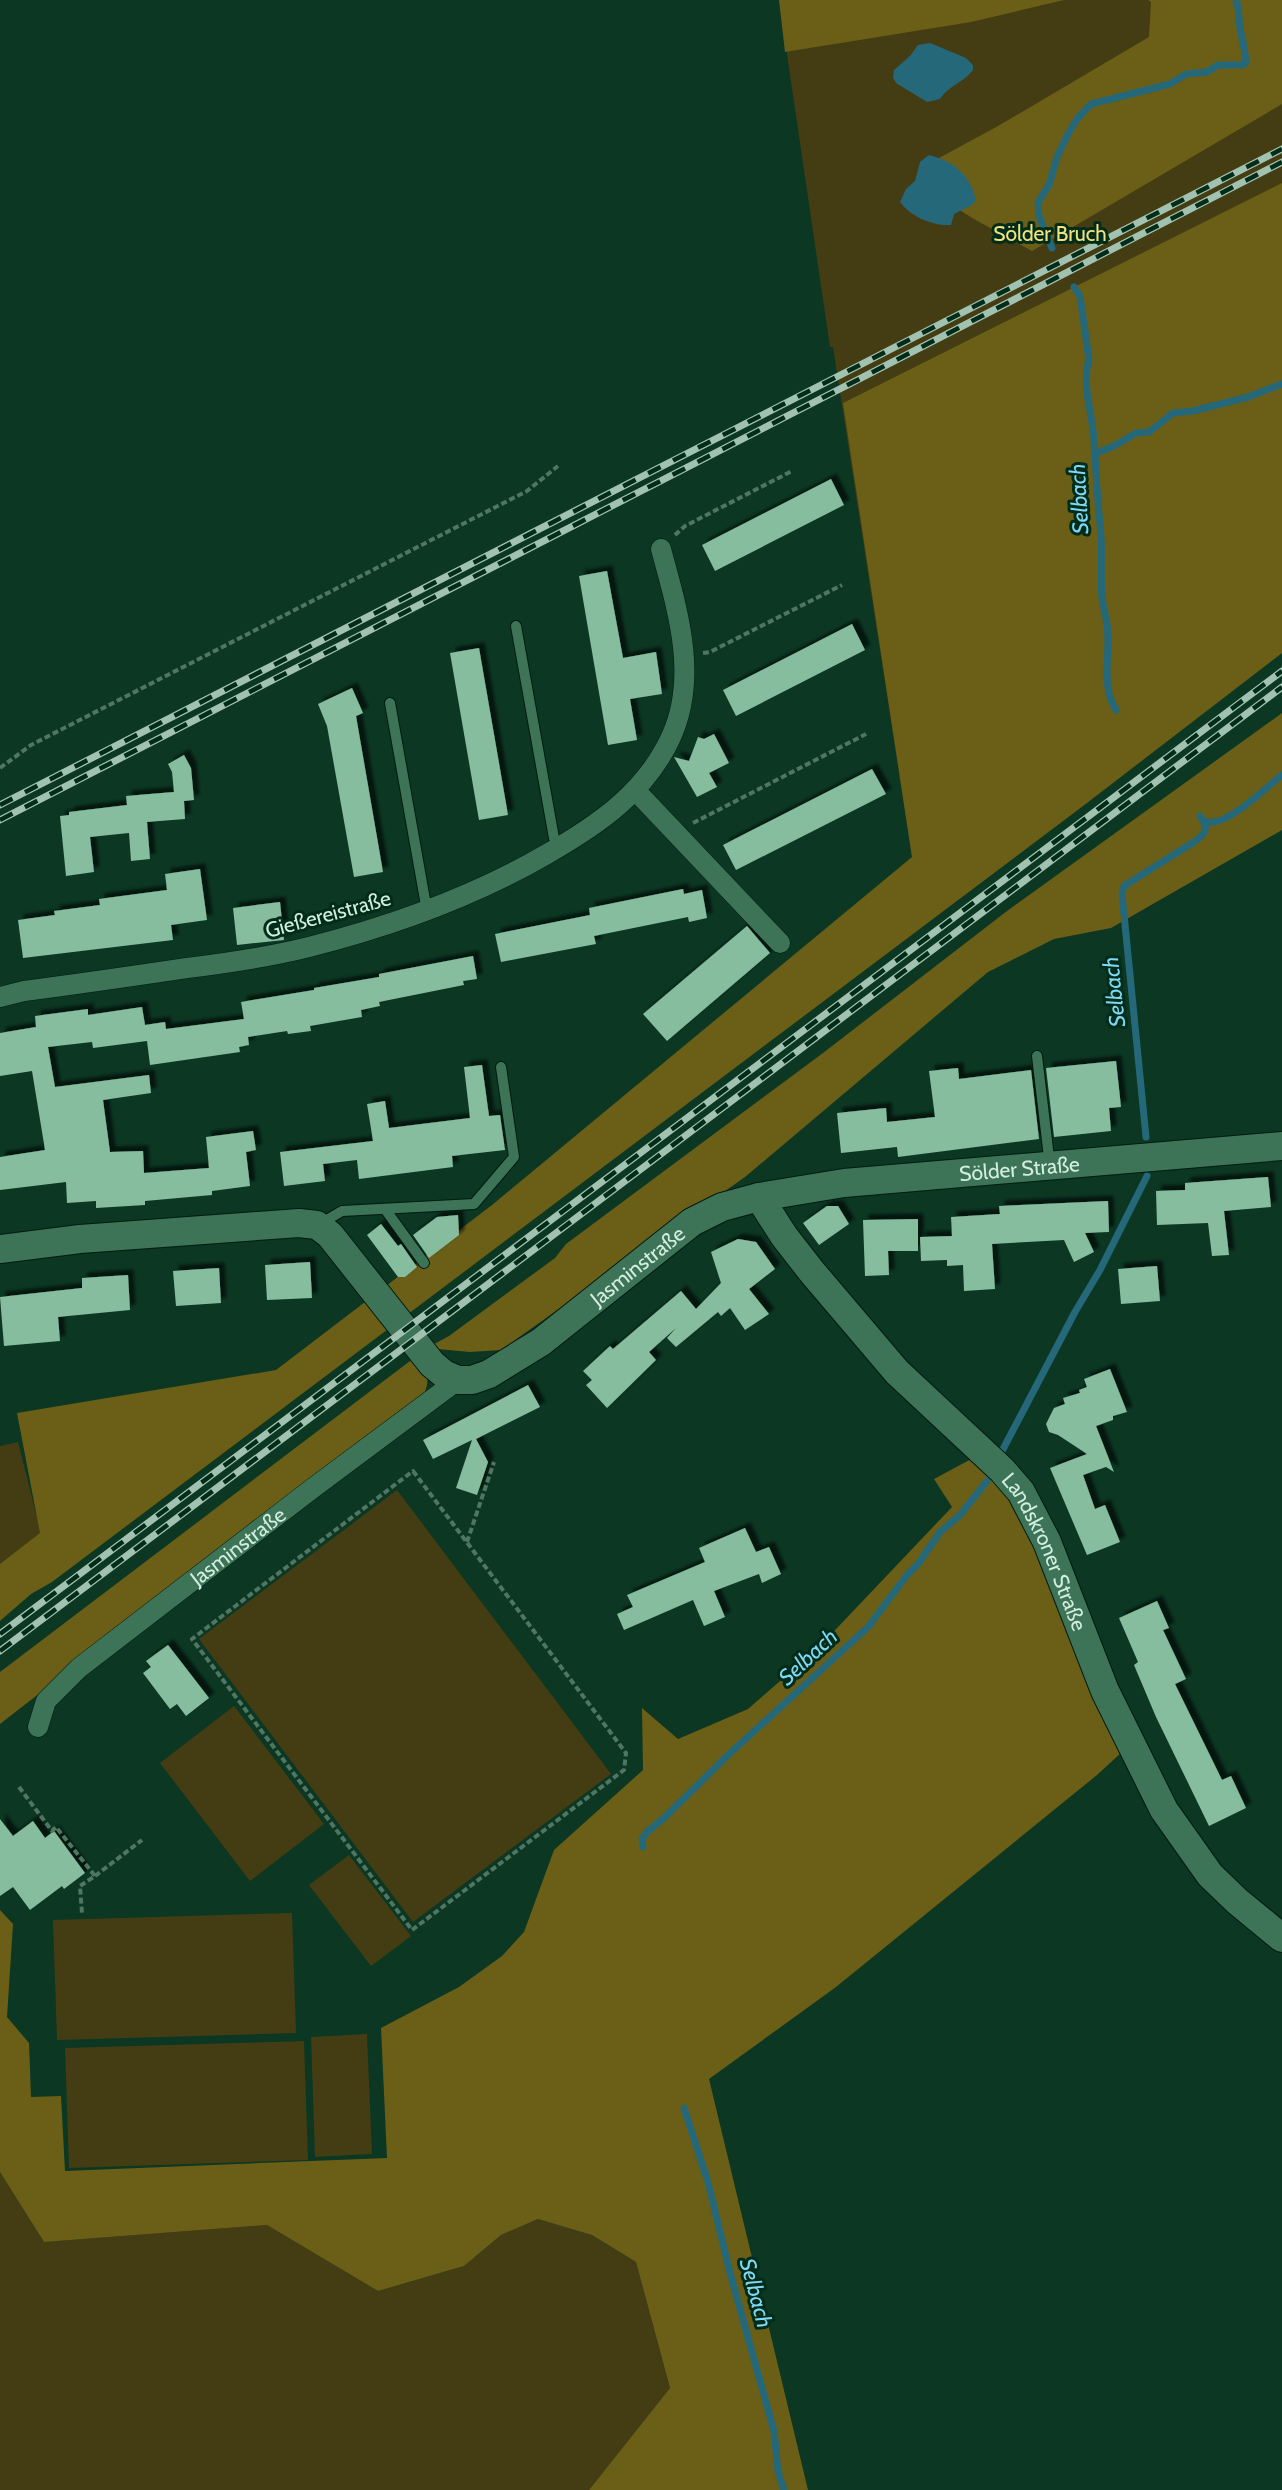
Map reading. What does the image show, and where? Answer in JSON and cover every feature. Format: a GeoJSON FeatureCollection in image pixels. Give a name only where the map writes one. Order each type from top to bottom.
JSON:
{"type":"FeatureCollection","features":[{"type":"Feature","properties":{"kind":"street","name":"Gießereistraße"},"geometry":{"type":"LineString","coordinates":[[0,997],[24,991],[251,959],[308,948],[427,911],[504,878],[600,822],[636,791],[651,772],[672,736],[684,682],[684,641],[661,549]]}},
{"type":"Feature","properties":{"kind":"street"},"geometry":{"type":"LineString","coordinates":[[636,791],[780,943]]}},
{"type":"Feature","properties":{"kind":"street","name":"Sölder Straße"},"geometry":{"type":"LineString","coordinates":[[759,1197],[844,1183],[1282,1146]]}},
{"type":"Feature","properties":{"kind":"street","name":"Jasminstraße"},"geometry":{"type":"LineString","coordinates":[[39,1727],[46,1701],[79,1668],[303,1495],[458,1380],[472,1380],[489,1374],[519,1356],[692,1222],[722,1207],[759,1197]]}},
{"type":"Feature","properties":{"kind":"street","name":"Landskroner Straße"},"geometry":{"type":"LineString","coordinates":[[759,1197],[805,1263],[897,1372],[1002,1470],[1021,1492],[1047,1542],[1105,1691],[1164,1810],[1210,1875],[1282,1938]]}},
{"type":"Feature","properties":{"kind":"street"},"geometry":{"type":"LineString","coordinates":[[0,1249],[80,1239],[299,1223],[317,1226],[330,1235],[432,1364],[444,1374],[458,1380]]}},
{"type":"Feature","properties":{"kind":"lane"},"geometry":{"type":"LineString","coordinates":[[516,626],[554,838],[558,848]]}},
{"type":"Feature","properties":{"kind":"lane"},"geometry":{"type":"LineString","coordinates":[[390,703],[427,911]]}},
{"type":"Feature","properties":{"kind":"lane"},"geometry":{"type":"LineString","coordinates":[[1037,1056],[1050,1166]]}},
{"type":"Feature","properties":{"kind":"lane"},"geometry":{"type":"LineString","coordinates":[[317,1226],[342,1211],[474,1204],[514,1157],[501,1066]]}},
{"type":"Feature","properties":{"kind":"lane"},"geometry":{"type":"LineString","coordinates":[[384,1209],[424,1263]]}},
{"type":"Feature","properties":{"kind":"path"},"geometry":{"type":"LineString","coordinates":[[0,768],[31,745],[527,491],[558,466]]}},
{"type":"Feature","properties":{"kind":"path"},"geometry":{"type":"LineString","coordinates":[[661,549],[685,526],[792,471]]}},
{"type":"Feature","properties":{"kind":"path"},"geometry":{"type":"LineString","coordinates":[[684,657],[710,652],[842,585]]}},
{"type":"Feature","properties":{"kind":"path"},"geometry":{"type":"LineString","coordinates":[[677,833],[866,734]]}},
{"type":"Feature","properties":{"kind":"path"},"geometry":{"type":"LineString","coordinates":[[467,1543],[494,1462]]}},
{"type":"Feature","properties":{"kind":"path"},"geometry":{"type":"LineString","coordinates":[[413,1471],[467,1543],[626,1753],[624,1770],[412,1930],[192,1639],[413,1471]]}},
{"type":"Feature","properties":{"kind":"path"},"geometry":{"type":"LineString","coordinates":[[19,1787],[52,1831],[56,1827],[96,1876]]}},
{"type":"Feature","properties":{"kind":"path"},"geometry":{"type":"LineString","coordinates":[[82,1914],[80,1886],[142,1840]]}},
{"type":"Feature","properties":{"kind":"green space","name":"Sölder Bruch"},"geometry":{"type":"Polygon","coordinates":[[[779,0],[1282,0],[1282,590],[912,857],[833,347],[830,347],[779,0]]]}},
{"type":"Feature","properties":{"kind":"green space"},"geometry":{"type":"Polygon","coordinates":[[[779,0],[1064,0],[971,22],[785,52],[779,0]]]}},
{"type":"Feature","properties":{"kind":"green space"},"geometry":{"type":"Polygon","coordinates":[[[1148,0],[1282,0],[1282,104],[1032,251],[923,187],[928,164],[998,126],[1149,37],[1151,2],[1148,0]]]}},
{"type":"Feature","properties":{"kind":"green space"},"geometry":{"type":"Polygon","coordinates":[[[1282,183],[1282,653],[1087,803],[52,1582],[31,1594],[0,1621],[0,1564],[40,1533],[17,1413],[276,1370],[492,1205],[912,857],[843,403],[1282,183]]]}},
{"type":"Feature","properties":{"kind":"green space"},"geometry":{"type":"Polygon","coordinates":[[[1282,713],[1282,830],[1111,928],[1054,939],[988,972],[745,1177],[501,1350],[470,1352],[427,1348],[449,1336],[555,1258],[566,1244],[823,1053],[1007,911],[1282,713]]]}},
{"type":"Feature","properties":{"kind":"green space"},"geometry":{"type":"Polygon","coordinates":[[[414,1358],[422,1367],[427,1378],[424,1395],[0,1724],[0,1672],[414,1358]]]}},
{"type":"Feature","properties":{"kind":"green space"},"geometry":{"type":"Polygon","coordinates":[[[18,1442],[41,1533],[0,1564],[0,1446],[18,1442]]]}},
{"type":"Feature","properties":{"kind":"green space"},"geometry":{"type":"Polygon","coordinates":[[[975,1457],[1023,1510],[1122,1752],[1097,1775],[836,1987],[709,2079],[808,2490],[589,2490],[670,2388],[636,2262],[592,2235],[538,2219],[501,2235],[464,2266],[378,2291],[267,2225],[44,2242],[0,2172],[0,1910],[13,1924],[7,2017],[29,2043],[31,2097],[61,2096],[65,2171],[387,2158],[381,2028],[459,1987],[502,1956],[524,1932],[554,1850],[643,1770],[642,1708],[678,1739],[748,1709],[819,1647],[952,1507],[934,1479],[975,1457]]]}},
{"type":"Feature","properties":{"kind":"green space"},"geometry":{"type":"Polygon","coordinates":[[[397,1490],[611,1774],[413,1922],[199,1639],[397,1490]]]}},
{"type":"Feature","properties":{"kind":"green space"},"geometry":{"type":"Polygon","coordinates":[[[234,1706],[324,1824],[250,1881],[160,1763],[234,1706]]]}},
{"type":"Feature","properties":{"kind":"green space"},"geometry":{"type":"Polygon","coordinates":[[[349,1855],[411,1936],[371,1966],[309,1885],[349,1855]]]}},
{"type":"Feature","properties":{"kind":"green space"},"geometry":{"type":"Polygon","coordinates":[[[292,1913],[296,2033],[57,2040],[53,1920],[292,1913]]]}},
{"type":"Feature","properties":{"kind":"green space"},"geometry":{"type":"Polygon","coordinates":[[[367,2034],[372,2154],[315,2157],[311,2037],[367,2034]]]}},
{"type":"Feature","properties":{"kind":"green space"},"geometry":{"type":"Polygon","coordinates":[[[304,2041],[308,2160],[69,2168],[65,2048],[304,2041]]]}},
{"type":"Feature","properties":{"kind":"green space"},"geometry":{"type":"Polygon","coordinates":[[[0,2172],[44,2242],[267,2225],[378,2291],[464,2266],[501,2235],[538,2219],[592,2235],[636,2262],[670,2388],[589,2490],[0,2490],[0,2172]]]}},
{"type":"Feature","properties":{"kind":"water"},"geometry":{"type":"Polygon","coordinates":[[[930,43],[966,58],[973,65],[973,70],[940,99],[927,102],[896,83],[893,78],[894,70],[910,56],[918,45],[930,43]]]}},
{"type":"Feature","properties":{"kind":"water"},"geometry":{"type":"Polygon","coordinates":[[[929,155],[946,161],[960,170],[970,183],[976,200],[972,205],[954,214],[951,225],[923,220],[900,202],[906,189],[915,181],[920,162],[929,155]]]}},
{"type":"Feature","properties":{"kind":"building"},"geometry":{"type":"Polygon","coordinates":[[[831,479],[844,505],[715,571],[702,545],[831,479]]]}},
{"type":"Feature","properties":{"kind":"building"},"geometry":{"type":"Polygon","coordinates":[[[607,571],[623,658],[656,652],[662,694],[630,699],[637,740],[608,745],[579,576],[607,571]]]}},
{"type":"Feature","properties":{"kind":"building"},"geometry":{"type":"Polygon","coordinates":[[[852,624],[865,650],[736,716],[723,690],[852,624]]]}},
{"type":"Feature","properties":{"kind":"building"},"geometry":{"type":"Polygon","coordinates":[[[479,648],[508,815],[479,820],[450,653],[479,648]]]}},
{"type":"Feature","properties":{"kind":"building"},"geometry":{"type":"Polygon","coordinates":[[[352,688],[363,713],[356,716],[383,872],[354,877],[327,726],[318,704],[352,688]]]}},
{"type":"Feature","properties":{"kind":"building"},"geometry":{"type":"Polygon","coordinates":[[[714,734],[729,763],[709,773],[717,787],[697,797],[674,757],[689,761],[698,737],[704,739],[714,734]]]}},
{"type":"Feature","properties":{"kind":"building"},"geometry":{"type":"Polygon","coordinates":[[[184,755],[191,768],[194,800],[184,801],[185,819],[147,822],[150,859],[131,861],[129,833],[90,837],[94,872],[66,876],[60,816],[69,815],[69,812],[127,805],[126,796],[174,792],[172,772],[168,764],[184,755]]]}},
{"type":"Feature","properties":{"kind":"building"},"geometry":{"type":"Polygon","coordinates":[[[872,769],[886,794],[736,870],[723,845],[872,769]]]}},
{"type":"Feature","properties":{"kind":"building"},"geometry":{"type":"Polygon","coordinates":[[[200,869],[207,920],[171,925],[173,940],[23,958],[18,920],[55,915],[54,911],[100,905],[99,899],[167,890],[165,874],[200,869]]]}},
{"type":"Feature","properties":{"kind":"building"},"geometry":{"type":"Polygon","coordinates":[[[683,889],[684,894],[702,890],[707,918],[689,922],[688,917],[594,936],[596,944],[501,962],[495,934],[590,915],[589,908],[683,889]]]}},
{"type":"Feature","properties":{"kind":"building"},"geometry":{"type":"Polygon","coordinates":[[[280,902],[284,940],[237,945],[233,908],[280,902]]]}},
{"type":"Feature","properties":{"kind":"building"},"geometry":{"type":"Polygon","coordinates":[[[747,926],[770,953],[667,1041],[643,1014],[747,926]]]}},
{"type":"Feature","properties":{"kind":"building"},"geometry":{"type":"Polygon","coordinates":[[[473,956],[477,979],[463,981],[464,985],[379,1002],[380,1006],[361,1010],[362,1017],[310,1026],[311,1031],[288,1034],[287,1031],[248,1037],[249,1045],[239,1047],[240,1052],[150,1065],[147,1041],[93,1048],[92,1042],[48,1047],[55,1087],[149,1075],[151,1093],[103,1100],[110,1152],[143,1151],[144,1173],[209,1168],[206,1137],[253,1131],[256,1150],[246,1152],[250,1186],[212,1191],[212,1195],[145,1201],[145,1205],[96,1208],[96,1201],[67,1203],[66,1182],[0,1190],[0,1157],[45,1150],[32,1071],[0,1076],[0,1033],[36,1027],[35,1016],[88,1009],[88,1015],[142,1007],[145,1025],[165,1022],[166,1029],[244,1019],[241,1002],[314,990],[314,988],[379,977],[379,974],[473,956]]]}},
{"type":"Feature","properties":{"kind":"building"},"geometry":{"type":"Polygon","coordinates":[[[1116,1061],[1121,1107],[1109,1108],[1111,1131],[1054,1137],[1046,1068],[1116,1061]]]}},
{"type":"Feature","properties":{"kind":"building"},"geometry":{"type":"Polygon","coordinates":[[[482,1065],[489,1116],[500,1115],[505,1150],[452,1156],[453,1167],[359,1179],[357,1160],[323,1164],[325,1181],[284,1186],[280,1152],[373,1141],[367,1104],[385,1101],[389,1128],[470,1118],[464,1067],[482,1065]]]}},
{"type":"Feature","properties":{"kind":"building"},"geometry":{"type":"Polygon","coordinates":[[[958,1068],[959,1079],[1031,1070],[1039,1139],[898,1157],[897,1147],[841,1153],[837,1113],[886,1108],[887,1122],[935,1117],[929,1071],[958,1068]]]}},
{"type":"Feature","properties":{"kind":"building"},"geometry":{"type":"Polygon","coordinates":[[[1268,1177],[1271,1207],[1224,1211],[1229,1255],[1212,1256],[1208,1223],[1157,1225],[1156,1191],[1185,1190],[1185,1183],[1268,1177]]]}},
{"type":"Feature","properties":{"kind":"building"},"geometry":{"type":"Polygon","coordinates":[[[1108,1201],[1109,1232],[1085,1233],[1094,1252],[1074,1262],[1064,1240],[992,1244],[995,1289],[964,1291],[963,1265],[947,1266],[947,1260],[921,1261],[920,1237],[952,1236],[951,1217],[1000,1214],[999,1206],[1108,1201]]]}},
{"type":"Feature","properties":{"kind":"building"},"geometry":{"type":"Polygon","coordinates":[[[827,1206],[838,1206],[849,1224],[819,1245],[803,1223],[827,1206]]]}},
{"type":"Feature","properties":{"kind":"building"},"geometry":{"type":"Polygon","coordinates":[[[458,1215],[459,1235],[429,1258],[413,1235],[437,1217],[458,1215]]]}},
{"type":"Feature","properties":{"kind":"building"},"geometry":{"type":"Polygon","coordinates":[[[918,1219],[918,1251],[888,1251],[889,1275],[865,1276],[863,1220],[918,1219]]]}},
{"type":"Feature","properties":{"kind":"building"},"geometry":{"type":"Polygon","coordinates":[[[381,1224],[398,1246],[401,1244],[417,1267],[405,1277],[398,1277],[367,1235],[381,1224]]]}},
{"type":"Feature","properties":{"kind":"building"},"geometry":{"type":"Polygon","coordinates":[[[738,1239],[756,1242],[775,1269],[749,1289],[769,1314],[745,1330],[730,1308],[721,1316],[718,1312],[676,1347],[667,1338],[676,1328],[649,1352],[656,1360],[607,1408],[586,1385],[592,1380],[583,1371],[610,1346],[613,1349],[681,1291],[696,1309],[721,1283],[711,1252],[738,1239]]]}},
{"type":"Feature","properties":{"kind":"building"},"geometry":{"type":"Polygon","coordinates":[[[310,1262],[312,1298],[267,1300],[265,1265],[310,1262]]]}},
{"type":"Feature","properties":{"kind":"building"},"geometry":{"type":"Polygon","coordinates":[[[1157,1266],[1160,1301],[1121,1304],[1118,1269],[1157,1266]]]}},
{"type":"Feature","properties":{"kind":"building"},"geometry":{"type":"Polygon","coordinates":[[[219,1268],[221,1303],[176,1306],[173,1271],[219,1268]]]}},
{"type":"Feature","properties":{"kind":"building"},"geometry":{"type":"Polygon","coordinates":[[[128,1275],[130,1310],[58,1317],[60,1341],[4,1346],[0,1297],[82,1288],[82,1278],[128,1275]]]}},
{"type":"Feature","properties":{"kind":"building"},"geometry":{"type":"Polygon","coordinates":[[[1110,1369],[1127,1412],[1113,1416],[1113,1420],[1096,1426],[1114,1472],[1106,1467],[1083,1475],[1095,1509],[1105,1505],[1120,1542],[1087,1555],[1050,1468],[1087,1454],[1058,1435],[1049,1432],[1046,1424],[1054,1408],[1065,1404],[1063,1398],[1080,1393],[1079,1390],[1087,1387],[1084,1379],[1110,1369]]]}},
{"type":"Feature","properties":{"kind":"building"},"geometry":{"type":"Polygon","coordinates":[[[528,1385],[540,1407],[476,1439],[488,1462],[477,1495],[456,1488],[472,1440],[433,1459],[423,1440],[528,1385]]]}},
{"type":"Feature","properties":{"kind":"building"},"geometry":{"type":"Polygon","coordinates":[[[745,1528],[756,1552],[769,1547],[781,1574],[762,1583],[759,1574],[714,1591],[725,1617],[704,1626],[693,1600],[624,1630],[617,1614],[633,1607],[627,1595],[705,1562],[699,1548],[745,1528]]]}},
{"type":"Feature","properties":{"kind":"building"},"geometry":{"type":"Polygon","coordinates":[[[1157,1601],[1169,1628],[1163,1630],[1186,1679],[1175,1684],[1222,1780],[1231,1776],[1246,1808],[1209,1826],[1156,1717],[1134,1665],[1138,1662],[1119,1618],[1157,1601]]]}},
{"type":"Feature","properties":{"kind":"building"},"geometry":{"type":"Polygon","coordinates":[[[168,1645],[209,1698],[186,1716],[177,1704],[170,1709],[143,1673],[151,1667],[146,1661],[168,1645]]]}},
{"type":"Feature","properties":{"kind":"building"},"geometry":{"type":"Polygon","coordinates":[[[0,1819],[13,1836],[33,1821],[45,1838],[54,1831],[85,1873],[64,1889],[62,1886],[30,1910],[13,1887],[0,1896],[0,1819]]]}},
{"type":"Feature","properties":{"kind":"waterway","name":"Selbach"},"geometry":{"type":"LineString","coordinates":[[1052,248],[1039,216],[1038,202],[1049,185],[1057,157],[1077,119],[1091,104],[1170,84],[1186,74],[1207,72],[1218,65],[1243,65],[1246,58],[1236,0]]}},
{"type":"Feature","properties":{"kind":"waterway","name":"Selbach"},"geometry":{"type":"LineString","coordinates":[[1074,287],[1080,296],[1089,360],[1086,380],[1093,431],[1101,533],[1102,598],[1108,636],[1107,680],[1108,690],[1116,710]]}},
{"type":"Feature","properties":{"kind":"waterway"},"geometry":{"type":"LineString","coordinates":[[1094,454],[1136,433],[1149,432],[1173,413],[1193,411],[1248,397],[1282,384]]}},
{"type":"Feature","properties":{"kind":"waterway"},"geometry":{"type":"LineString","coordinates":[[1203,820],[1211,822],[1232,815],[1282,775]]}},
{"type":"Feature","properties":{"kind":"waterway","name":"Selbach"},"geometry":{"type":"LineString","coordinates":[[1146,1137],[1122,894],[1124,886],[1197,840],[1204,833],[1206,826],[1200,816]]}},
{"type":"Feature","properties":{"kind":"waterway","name":"Selbach"},"geometry":{"type":"LineString","coordinates":[[1001,1453],[1075,1312],[1100,1270],[1147,1176]]}},
{"type":"Feature","properties":{"kind":"waterway","name":"Selbach"},"geometry":{"type":"LineString","coordinates":[[643,1847],[642,1839],[647,1832],[868,1627],[940,1532],[960,1515],[987,1481]]}},
{"type":"Feature","properties":{"kind":"waterway","name":"Selbach"},"geometry":{"type":"LineString","coordinates":[[684,2108],[708,2182],[730,2273],[774,2431],[778,2471],[784,2490]]}},
{"type":"Feature","properties":{"kind":"railway"},"geometry":{"type":"LineString","coordinates":[[0,805],[1282,149]]}},
{"type":"Feature","properties":{"kind":"railway"},"geometry":{"type":"LineString","coordinates":[[0,820],[1282,162]]}},
{"type":"Feature","properties":{"kind":"railway"},"geometry":{"type":"LineString","coordinates":[[0,1634],[1282,671]]}},
{"type":"Feature","properties":{"kind":"railway"},"geometry":{"type":"LineString","coordinates":[[0,1651],[1282,687]]}}]}
